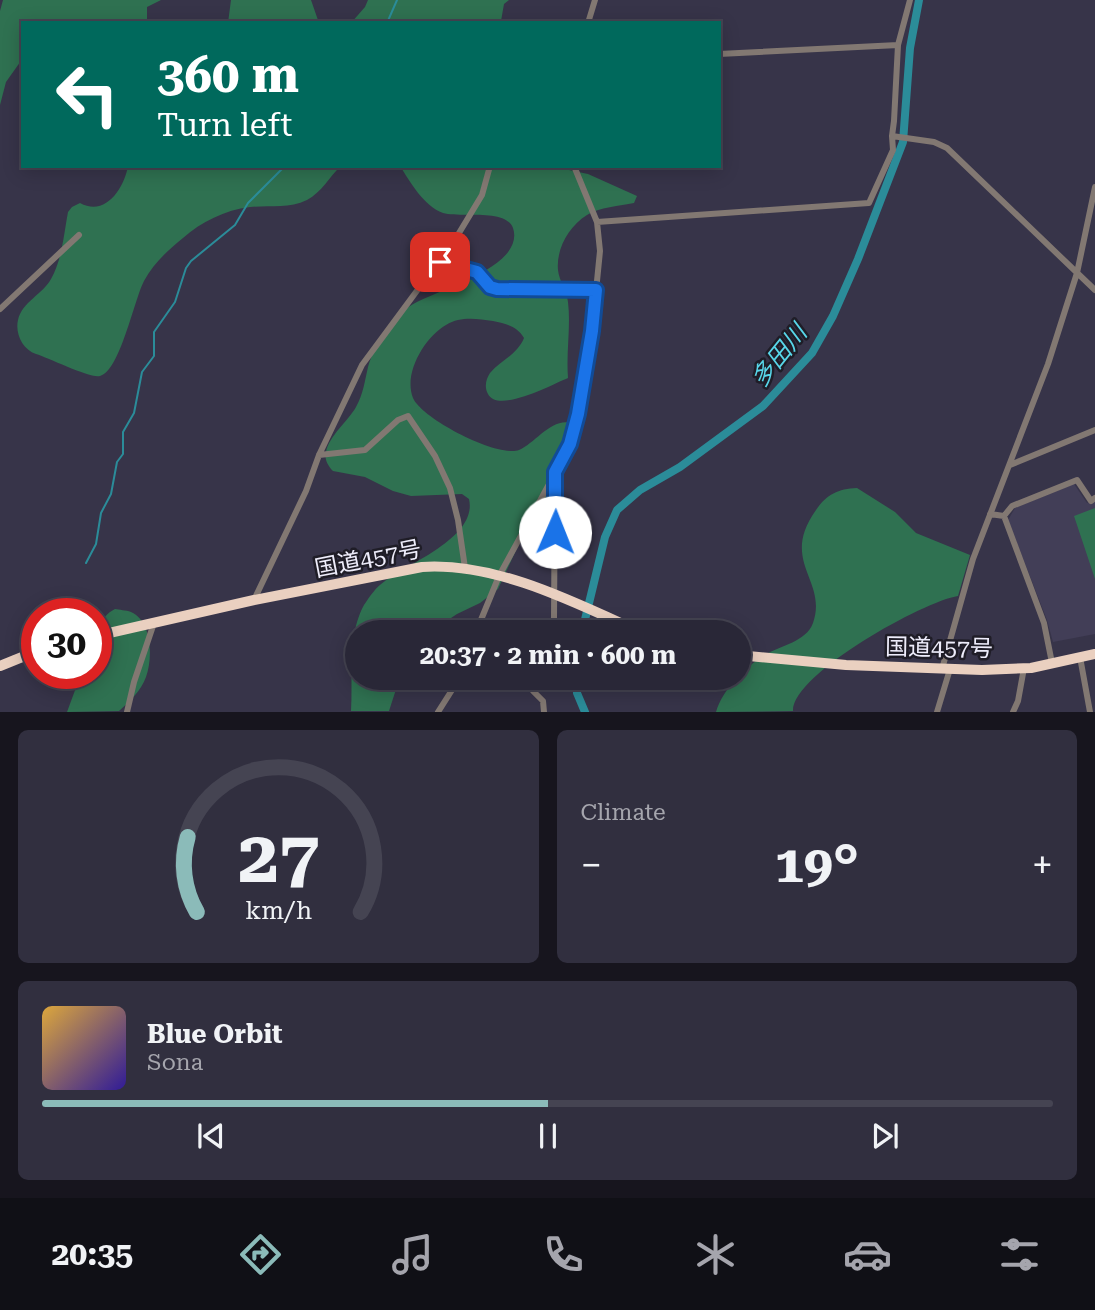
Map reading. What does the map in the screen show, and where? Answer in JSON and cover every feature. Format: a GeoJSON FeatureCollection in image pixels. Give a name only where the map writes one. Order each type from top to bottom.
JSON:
{"type":"FeatureCollection","features":[{"type":"Feature","properties":{"kind":"highway","name":"国道457号"},"geometry":{"type":"LineString","coordinates":[[112,632],[254,600],[422,567],[446,565],[499,576],[614,620]]}},
{"type":"Feature","properties":{"kind":"highway","name":"国道457号"},"geometry":{"type":"LineString","coordinates":[[751,656],[846,665],[946,669],[1024,668],[1095,653]]}},
{"type":"Feature","properties":{"kind":"highway"},"geometry":{"type":"LineString","coordinates":[[0,666],[21,657]]}},
{"type":"Feature","properties":{"kind":"street"},"geometry":{"type":"LineString","coordinates":[[589,21],[595,0]]}},
{"type":"Feature","properties":{"kind":"street"},"geometry":{"type":"LineString","coordinates":[[597,222],[869,203],[893,150],[898,45],[911,0]]}},
{"type":"Feature","properties":{"kind":"street"},"geometry":{"type":"LineString","coordinates":[[721,54],[898,45]]}},
{"type":"Feature","properties":{"kind":"street"},"geometry":{"type":"LineString","coordinates":[[892,136],[934,142],[947,148],[1095,290]]}},
{"type":"Feature","properties":{"kind":"street"},"geometry":{"type":"LineString","coordinates":[[254,600],[306,491],[347,393],[368,355],[440,262],[482,195],[489,168]]}},
{"type":"Feature","properties":{"kind":"street"},"geometry":{"type":"LineString","coordinates":[[480,620],[499,576],[570,444],[578,414],[592,331],[600,251],[597,222],[576,168]]}},
{"type":"Feature","properties":{"kind":"street"},"geometry":{"type":"LineString","coordinates":[[937,712],[973,559],[1048,364],[1077,273],[1095,187]]}},
{"type":"Feature","properties":{"kind":"street"},"geometry":{"type":"LineString","coordinates":[[0,309],[79,234]]}},
{"type":"Feature","properties":{"kind":"street"},"geometry":{"type":"LineString","coordinates":[[440,262],[477,272],[490,287],[497,289],[596,290]]}},
{"type":"Feature","properties":{"kind":"street"},"geometry":{"type":"LineString","coordinates":[[319,455],[365,450],[398,420],[408,416],[435,456],[450,488],[465,568]]}},
{"type":"Feature","properties":{"kind":"street"},"geometry":{"type":"LineString","coordinates":[[1010,465],[1095,430]]}},
{"type":"Feature","properties":{"kind":"street"},"geometry":{"type":"LineString","coordinates":[[553,620],[555,472]]}},
{"type":"Feature","properties":{"kind":"street"},"geometry":{"type":"LineString","coordinates":[[1004,516],[1012,506],[1077,480],[1091,501],[1095,498]]}},
{"type":"Feature","properties":{"kind":"street"},"geometry":{"type":"LineString","coordinates":[[989,514],[1004,516]]}},
{"type":"Feature","properties":{"kind":"street"},"geometry":{"type":"LineString","coordinates":[[1004,516],[1044,623],[1052,663]]}},
{"type":"Feature","properties":{"kind":"street"},"geometry":{"type":"LineString","coordinates":[[127,712],[154,623]]}},
{"type":"Feature","properties":{"kind":"street"},"geometry":{"type":"LineString","coordinates":[[1080,657],[1090,712]]}},
{"type":"Feature","properties":{"kind":"street"},"geometry":{"type":"LineString","coordinates":[[1013,712],[1018,701],[1024,668]]}},
{"type":"Feature","properties":{"kind":"street"},"geometry":{"type":"LineString","coordinates":[[438,712],[452,690]]}},
{"type":"Feature","properties":{"kind":"street"},"geometry":{"type":"LineString","coordinates":[[533,690],[543,701],[544,712]]}},
{"type":"Feature","properties":{"kind":"shaded area"},"geometry":{"type":"Polygon","coordinates":[[[1074,484],[1087,503],[1095,500],[1095,634],[1053,642],[1008,520],[1015,508],[1074,484]]]}},
{"type":"Feature","properties":{"kind":"green space"},"geometry":{"type":"Polygon","coordinates":[[[3,0],[161,0],[147,7],[147,21],[21,21],[21,61],[6,82],[0,105],[0,11],[3,0]]]}},
{"type":"Feature","properties":{"kind":"green space"},"geometry":{"type":"Polygon","coordinates":[[[231,0],[311,0],[318,21],[228,21],[231,0]]]}},
{"type":"Feature","properties":{"kind":"green space"},"geometry":{"type":"Polygon","coordinates":[[[368,0],[509,0],[504,4],[501,21],[353,21],[368,0]]]}},
{"type":"Feature","properties":{"kind":"green space"},"geometry":{"type":"Polygon","coordinates":[[[128,168],[339,168],[307,200],[286,206],[250,207],[232,211],[206,222],[177,243],[161,258],[144,281],[114,362],[107,371],[95,376],[31,352],[21,340],[18,320],[24,308],[55,272],[68,212],[80,203],[98,206],[106,203],[118,191],[128,168]]]}},
{"type":"Feature","properties":{"kind":"green space"},"geometry":{"type":"Polygon","coordinates":[[[401,168],[560,168],[588,174],[637,196],[634,203],[603,208],[587,215],[575,225],[562,246],[558,270],[568,302],[568,378],[526,396],[503,401],[494,399],[486,389],[489,375],[517,349],[524,338],[515,328],[507,325],[469,319],[457,320],[438,331],[424,347],[414,367],[411,388],[419,407],[445,426],[479,443],[509,451],[519,450],[552,426],[566,422],[574,424],[571,444],[551,492],[529,522],[498,589],[480,603],[448,620],[358,620],[364,605],[382,583],[453,537],[469,513],[469,499],[462,494],[411,496],[393,491],[365,477],[333,471],[326,460],[328,446],[356,407],[375,350],[396,318],[410,306],[492,266],[506,255],[513,242],[513,228],[502,218],[443,213],[418,193],[401,168]]]}},
{"type":"Feature","properties":{"kind":"green space"},"geometry":{"type":"Polygon","coordinates":[[[857,488],[895,512],[916,533],[970,555],[958,596],[941,601],[891,625],[836,660],[798,696],[793,711],[716,712],[727,690],[751,690],[751,665],[765,655],[799,639],[810,629],[816,608],[815,595],[803,557],[802,544],[806,528],[816,510],[829,496],[857,488]]]}},
{"type":"Feature","properties":{"kind":"green space"},"geometry":{"type":"Polygon","coordinates":[[[1095,508],[1095,579],[1074,516],[1095,508]]]}},
{"type":"Feature","properties":{"kind":"green space"},"geometry":{"type":"Polygon","coordinates":[[[112,611],[129,611],[143,623],[150,650],[144,682],[119,711],[67,712],[75,689],[112,689],[112,611]]]}},
{"type":"Feature","properties":{"kind":"green space"},"geometry":{"type":"Polygon","coordinates":[[[351,690],[396,690],[389,711],[351,711],[351,690]]]}},
{"type":"Feature","properties":{"kind":"waterway"},"geometry":{"type":"LineString","coordinates":[[388,21],[397,0]]}},
{"type":"Feature","properties":{"kind":"waterway","name":"多田川"},"geometry":{"type":"LineString","coordinates":[[585,620],[605,537],[617,510],[640,490],[680,467],[763,406],[812,353],[833,316],[903,142],[910,48],[919,0]]}},
{"type":"Feature","properties":{"kind":"waterway"},"geometry":{"type":"LineString","coordinates":[[86,563],[96,544],[101,513],[111,494],[117,462],[123,454],[123,432],[134,413],[142,372],[154,356],[154,332],[175,302],[186,268],[191,261],[235,225],[248,203],[283,168]]}},
{"type":"Feature","properties":{"kind":"waterway","name":"多田川"},"geometry":{"type":"LineString","coordinates":[[577,690],[585,712]]}},
{"type":"Feature","properties":{"kind":"route"},"geometry":{"type":"LineString","coordinates":[[440,262],[473,270],[490,287],[497,289],[596,290],[578,414],[570,444],[555,472],[555,532]]}}]}
